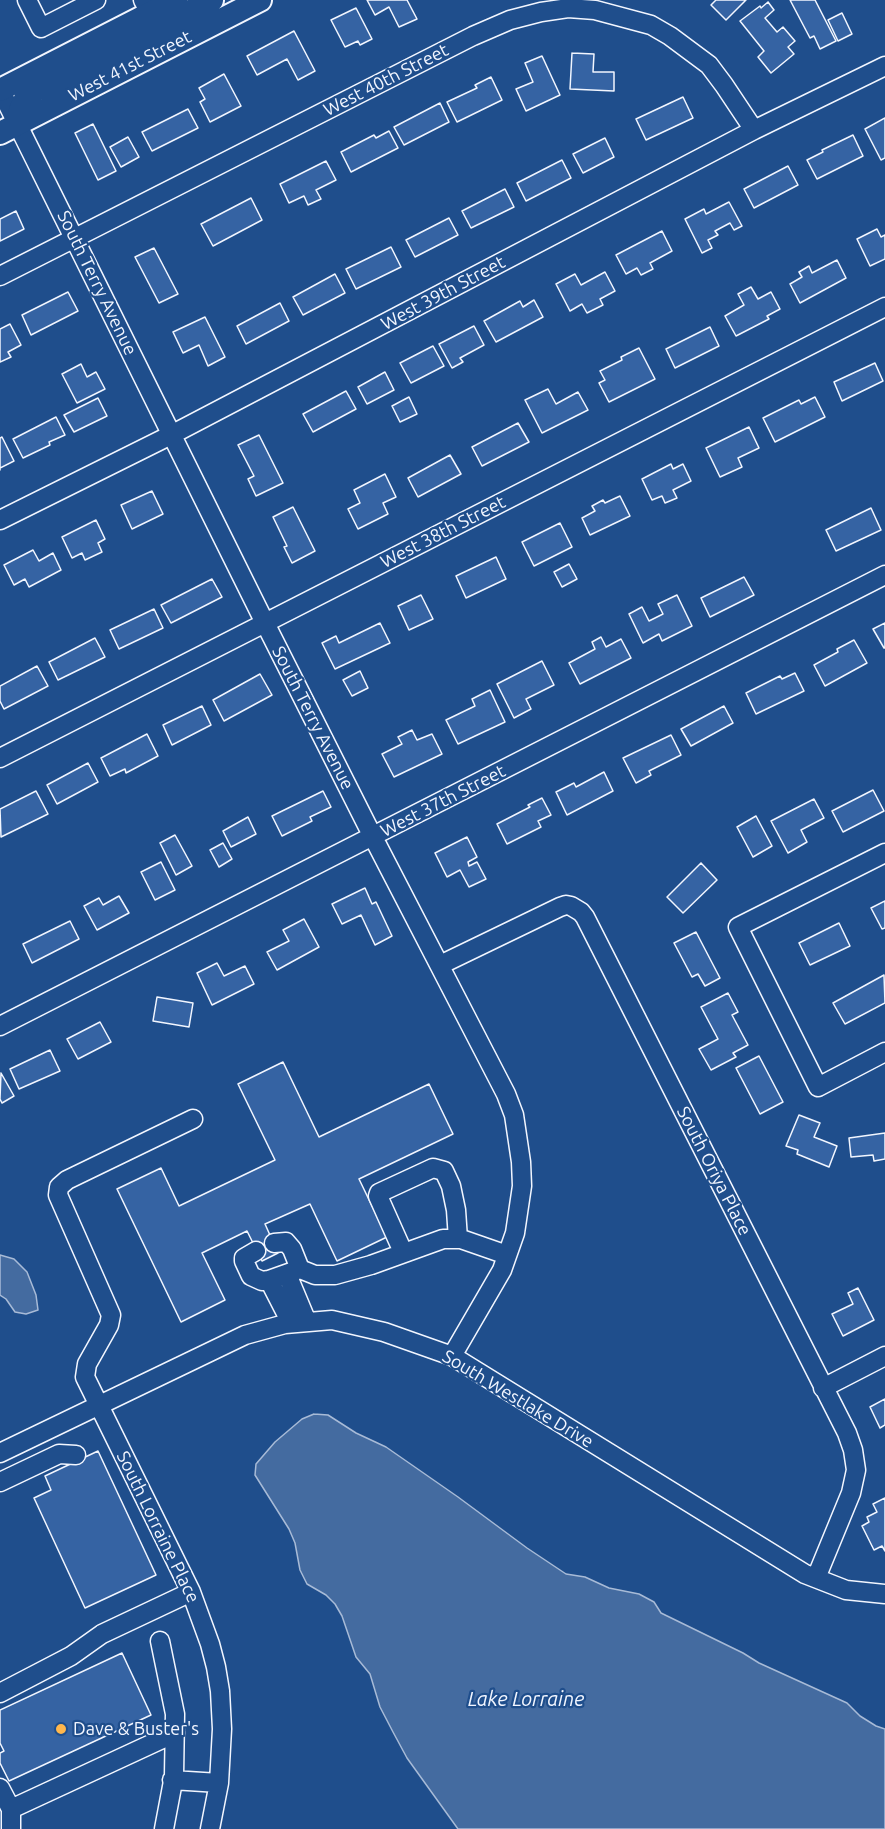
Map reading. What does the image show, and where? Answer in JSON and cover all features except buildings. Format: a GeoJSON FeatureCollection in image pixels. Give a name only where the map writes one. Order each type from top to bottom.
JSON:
{"type":"FeatureCollection","features":[{"type":"Feature","properties":{"kind":"main road","name":"West 41st Street"},"geometry":{"type":"LineString","coordinates":[[0,91],[147,7],[176,0]]}},
{"type":"Feature","properties":{"kind":"main road"},"geometry":{"type":"LineString","coordinates":[[9,128],[25,99],[34,91],[212,0]]}},
{"type":"Feature","properties":{"kind":"main road","name":"West 41st Street"},"geometry":{"type":"LineString","coordinates":[[9,128],[260,0]]}},
{"type":"Feature","properties":{"kind":"street"},"geometry":{"type":"LineString","coordinates":[[27,0],[41,28],[96,0]]}},
{"type":"Feature","properties":{"kind":"street","name":"West 40th Street"},"geometry":{"type":"LineString","coordinates":[[0,276],[473,36],[510,20],[541,12],[568,8],[595,10],[651,25],[661,30],[709,65],[754,130]]}},
{"type":"Feature","properties":{"kind":"street","name":"West 39th Street"},"geometry":{"type":"LineString","coordinates":[[0,520],[171,435],[754,130],[885,66]]}},
{"type":"Feature","properties":{"kind":"street","name":"South Terry Avenue"},"geometry":{"type":"LineString","coordinates":[[0,91],[9,128],[75,238],[265,623],[506,1094],[514,1115],[522,1186],[515,1233],[502,1270],[452,1356]]}},
{"type":"Feature","properties":{"kind":"street","name":"West 38th Street"},"geometry":{"type":"LineString","coordinates":[[0,758],[885,307]]}},
{"type":"Feature","properties":{"kind":"street","name":"West 37th Street"},"geometry":{"type":"LineString","coordinates":[[0,1026],[885,575]]}},
{"type":"Feature","properties":{"kind":"street"},"geometry":{"type":"LineString","coordinates":[[885,853],[738,927],[818,1087],[885,1052]]}},
{"type":"Feature","properties":{"kind":"street","name":"South Oriya Place"},"geometry":{"type":"LineString","coordinates":[[440,965],[560,907],[572,906],[581,912],[601,946],[847,1433],[853,1450],[856,1470],[851,1493],[816,1578]]}},
{"type":"Feature","properties":{"kind":"street","name":"South Lorraine Place"},"geometry":{"type":"LineString","coordinates":[[193,1119],[67,1180],[59,1187],[58,1195],[111,1315],[109,1325],[87,1364],[85,1377],[191,1592],[210,1644],[220,1692],[222,1729],[219,1783],[210,1829]]}},
{"type":"Feature","properties":{"kind":"street"},"geometry":{"type":"LineString","coordinates":[[404,1252],[378,1196],[379,1193],[433,1168],[444,1171],[451,1185],[458,1239]]}},
{"type":"Feature","properties":{"kind":"street"},"geometry":{"type":"LineString","coordinates":[[256,1251],[244,1258],[246,1268],[255,1279],[262,1281],[294,1271],[329,1276],[371,1265],[443,1239],[458,1239],[507,1255]]}},
{"type":"Feature","properties":{"kind":"street"},"geometry":{"type":"LineString","coordinates":[[274,1243],[284,1241],[289,1244],[299,1323]]}},
{"type":"Feature","properties":{"kind":"street"},"geometry":{"type":"LineString","coordinates":[[269,1280],[299,1323]]}},
{"type":"Feature","properties":{"kind":"street","name":"South Westlake Drive"},"geometry":{"type":"LineString","coordinates":[[0,1453],[245,1335],[299,1323],[332,1320],[384,1332],[452,1356],[805,1574],[846,1590],[885,1594]]}},
{"type":"Feature","properties":{"kind":"street"},"geometry":{"type":"LineString","coordinates":[[823,1388],[885,1356]]}},
{"type":"Feature","properties":{"kind":"street"},"geometry":{"type":"LineString","coordinates":[[0,1482],[59,1454],[76,1455]]}},
{"type":"Feature","properties":{"kind":"street"},"geometry":{"type":"LineString","coordinates":[[0,1693],[71,1656],[102,1634],[191,1592]]}},
{"type":"Feature","properties":{"kind":"street"},"geometry":{"type":"LineString","coordinates":[[160,1641],[175,1714],[172,1780],[164,1829]]}},
{"type":"Feature","properties":{"kind":"street"},"geometry":{"type":"LineString","coordinates":[[10,1809],[175,1733]]}},
{"type":"Feature","properties":{"kind":"street"},"geometry":{"type":"LineString","coordinates":[[172,1780],[219,1783]]}},
{"type":"Feature","properties":{"kind":"street"},"geometry":{"type":"LineString","coordinates":[[0,1788],[10,1809],[11,1829]]}},
{"type":"Feature","properties":{"kind":"water"},"geometry":{"type":"Polygon","coordinates":[[[0,1255],[14,1259],[27,1272],[36,1295],[38,1310],[26,1314],[15,1312],[6,1299],[0,1295],[0,1255]]]}},
{"type":"Feature","properties":{"kind":"water","name":"Lake Lorraine"},"geometry":{"type":"Polygon","coordinates":[[[314,1414],[328,1415],[356,1433],[386,1447],[566,1574],[585,1577],[609,1588],[639,1594],[654,1602],[661,1613],[759,1663],[847,1703],[860,1716],[885,1729],[885,1829],[458,1829],[407,1758],[380,1707],[370,1674],[356,1657],[342,1616],[335,1604],[326,1595],[307,1584],[300,1570],[295,1543],[289,1529],[255,1475],[256,1464],[275,1442],[302,1419],[314,1414]]]}},
{"type":"Feature","properties":{"kind":"place","name":"Dave & Buster's"},"geometry":{"type":"Point","coordinates":[61,1729]}}]}
